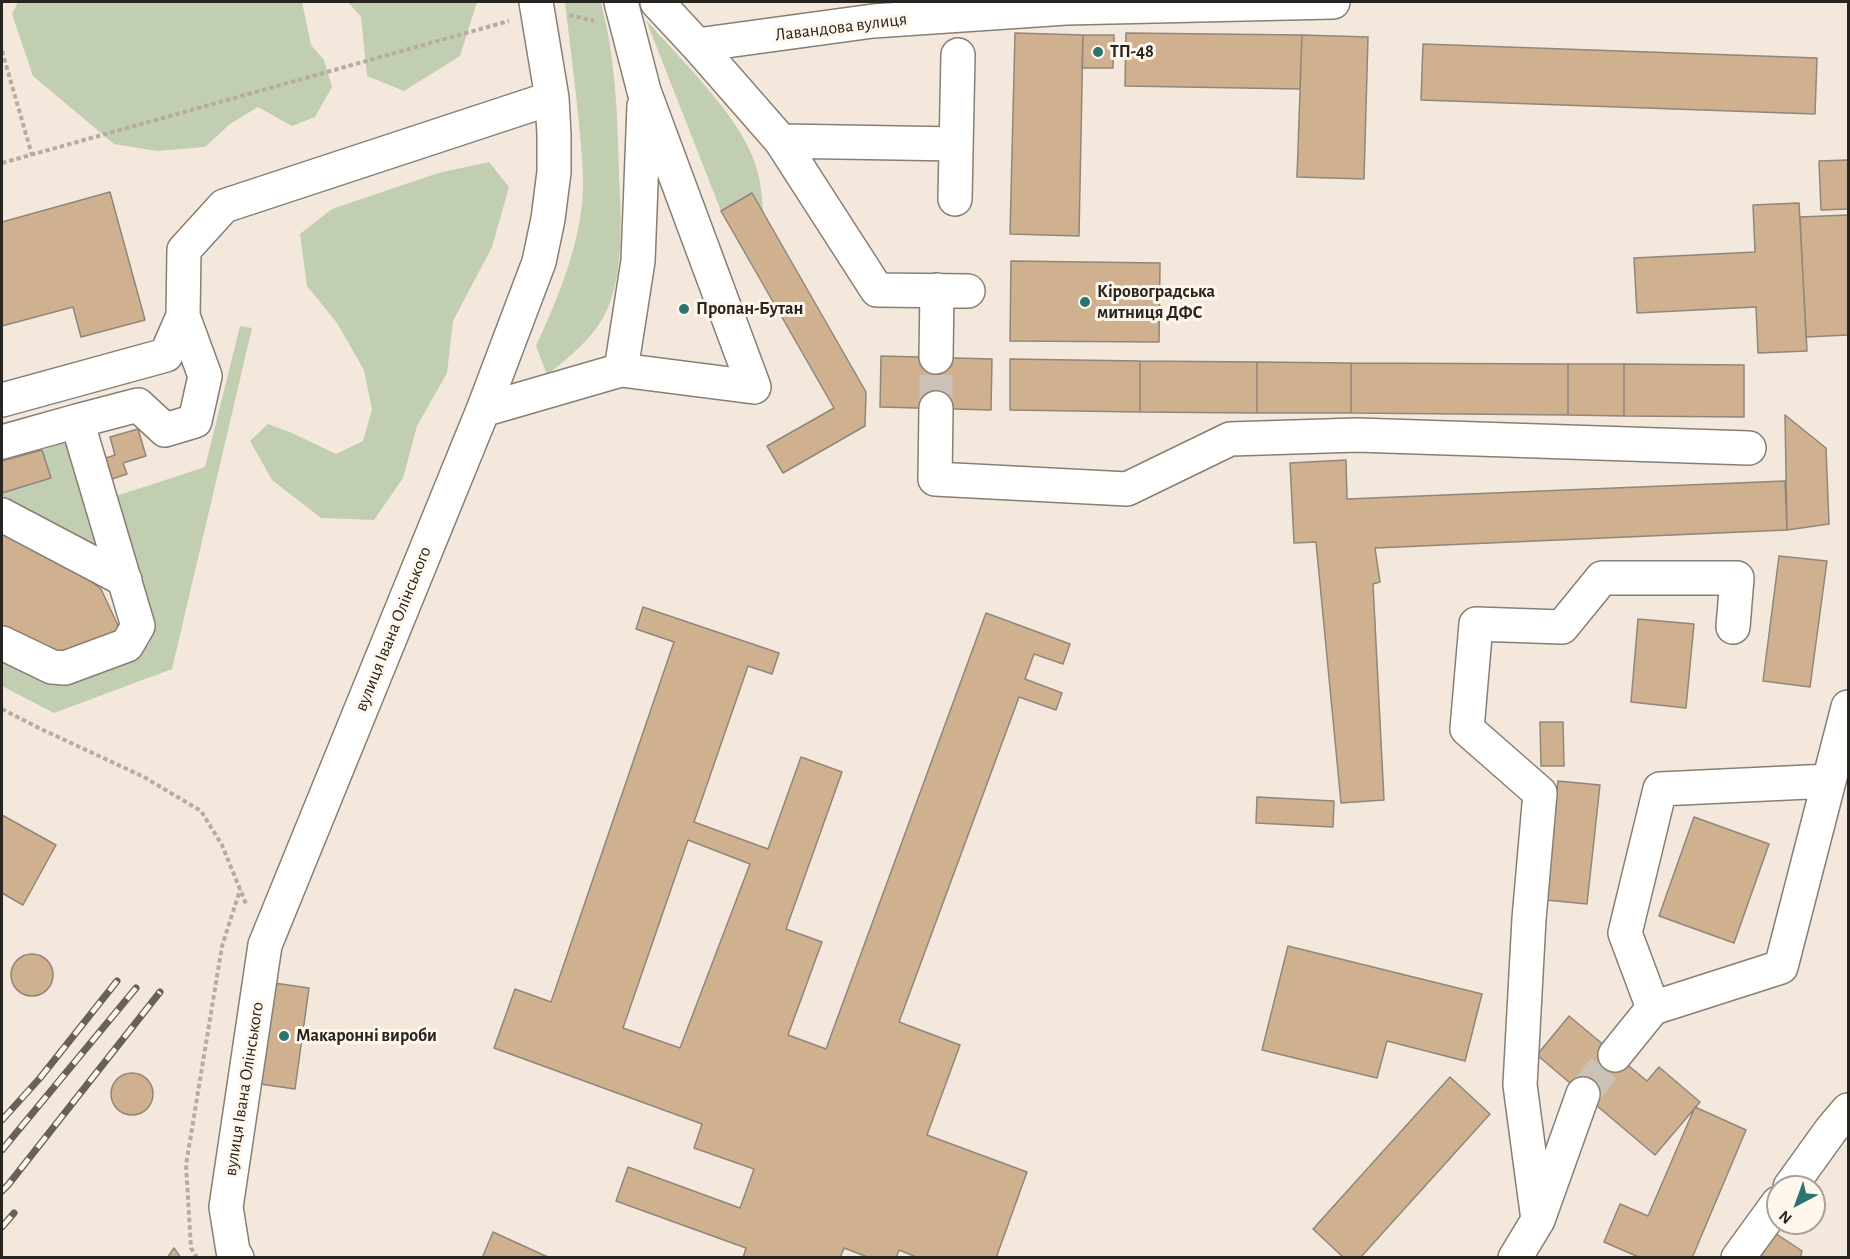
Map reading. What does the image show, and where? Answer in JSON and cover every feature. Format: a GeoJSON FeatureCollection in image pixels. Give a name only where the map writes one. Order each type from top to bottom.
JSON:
{"type":"FeatureCollection","features":[{"type":"Feature","properties":{"kind":"street"},"geometry":{"type":"LineString","coordinates":[[483,410],[621,370],[754,387],[644,91],[621,2]]}},
{"type":"Feature","properties":{"kind":"street"},"geometry":{"type":"LineString","coordinates":[[657,2],[781,141],[877,290],[952,291],[936,357]]}},
{"type":"Feature","properties":{"kind":"street","name":"Лавандова вулиця"},"geometry":{"type":"LineString","coordinates":[[697,45],[873,21],[1065,5],[1333,2]]}},
{"type":"Feature","properties":{"kind":"street","name":"вулиця Івана Олінського"},"geometry":{"type":"LineString","coordinates":[[237,1257],[233,1251],[226,1207],[265,945],[483,410],[539,262],[548,219],[554,172],[552,98],[537,7]]}},
{"type":"Feature","properties":{"kind":"street"},"geometry":{"type":"LineString","coordinates":[[955,199],[958,55]]}},
{"type":"Feature","properties":{"kind":"street"},"geometry":{"type":"LineString","coordinates":[[621,370],[638,261],[644,91]]}},
{"type":"Feature","properties":{"kind":"street"},"geometry":{"type":"LineString","coordinates":[[2,442],[138,405],[165,430],[195,421],[205,376],[183,316],[184,250],[224,206],[552,98]]}},
{"type":"Feature","properties":{"kind":"street"},"geometry":{"type":"LineString","coordinates":[[781,141],[956,144]]}},
{"type":"Feature","properties":{"kind":"street"},"geometry":{"type":"LineString","coordinates":[[2,400],[166,355],[183,316]]}},
{"type":"Feature","properties":{"kind":"street"},"geometry":{"type":"LineString","coordinates":[[936,408],[935,479],[1127,489],[1230,439],[1357,435],[1749,448]]}},
{"type":"Feature","properties":{"kind":"street"},"geometry":{"type":"LineString","coordinates":[[2,644],[52,667],[65,668],[127,645],[138,626],[76,422]]}},
{"type":"Feature","properties":{"kind":"street"},"geometry":{"type":"LineString","coordinates":[[2,515],[124,580]]}},
{"type":"Feature","properties":{"kind":"street"},"geometry":{"type":"LineString","coordinates":[[1538,1220],[1520,1085],[1529,919],[1540,793],[1467,729],[1476,624],[1562,627],[1602,578],[1737,578],[1734,627]]}},
{"type":"Feature","properties":{"kind":"street"},"geometry":{"type":"LineString","coordinates":[[1615,1055],[1653,1008],[1781,967],[1848,707]]}},
{"type":"Feature","properties":{"kind":"street"},"geometry":{"type":"LineString","coordinates":[[1653,1008],[1625,933],[1660,789],[1829,781]]}},
{"type":"Feature","properties":{"kind":"street"},"geometry":{"type":"LineString","coordinates":[[1515,1257],[1538,1220],[1583,1095]]}},
{"type":"Feature","properties":{"kind":"street"},"geometry":{"type":"LineString","coordinates":[[1799,1175],[1848,1110]]}},
{"type":"Feature","properties":{"kind":"street"},"geometry":{"type":"LineString","coordinates":[[1738,1257],[1766,1219]]}},
{"type":"Feature","properties":{"kind":"path"},"geometry":{"type":"LineString","coordinates":[[2,163],[537,7]]}},
{"type":"Feature","properties":{"kind":"path"},"geometry":{"type":"LineString","coordinates":[[2,51],[32,155]]}},
{"type":"Feature","properties":{"kind":"path"},"geometry":{"type":"LineString","coordinates":[[2,709],[144,777],[201,811],[222,845],[265,945]]}},
{"type":"Feature","properties":{"kind":"path"},"geometry":{"type":"LineString","coordinates":[[197,1257],[191,1248],[186,1165],[222,946],[240,890]]}},
{"type":"Feature","properties":{"kind":"green space"},"geometry":{"type":"Polygon","coordinates":[[[18,2],[302,2],[311,45],[324,60],[332,87],[315,117],[292,126],[258,107],[230,124],[205,147],[157,151],[114,144],[33,76],[12,14],[18,2]]]}},
{"type":"Feature","properties":{"kind":"green space"},"geometry":{"type":"Polygon","coordinates":[[[348,2],[477,2],[460,56],[404,91],[367,76],[361,17],[348,2]]]}},
{"type":"Feature","properties":{"kind":"green space"},"geometry":{"type":"Polygon","coordinates":[[[565,2],[601,2],[610,46],[615,89],[620,247],[619,266],[611,301],[599,325],[586,341],[547,375],[536,346],[569,264],[578,230],[583,192],[580,134],[565,2]]]}},
{"type":"Feature","properties":{"kind":"green space"},"geometry":{"type":"Polygon","coordinates":[[[646,20],[720,104],[745,140],[757,171],[763,212],[752,193],[721,211],[646,20]]]}},
{"type":"Feature","properties":{"kind":"green space"},"geometry":{"type":"Polygon","coordinates":[[[489,162],[509,187],[492,247],[453,321],[447,373],[417,426],[403,478],[374,520],[321,518],[272,480],[250,441],[268,424],[336,454],[363,441],[372,409],[364,370],[337,323],[307,286],[300,234],[332,209],[438,173],[489,162]]]}},
{"type":"Feature","properties":{"kind":"green space"},"geometry":{"type":"Polygon","coordinates":[[[240,326],[252,328],[172,669],[54,713],[2,686],[2,654],[142,652],[149,644],[152,634],[113,497],[205,467],[240,326]]]}},
{"type":"Feature","properties":{"kind":"green space"},"geometry":{"type":"Polygon","coordinates":[[[69,440],[104,554],[2,499],[2,493],[50,479],[42,450],[69,440]]]}},
{"type":"Feature","properties":{"kind":"building"},"geometry":{"type":"Polygon","coordinates":[[[1015,33],[1083,35],[1079,236],[1010,234],[1015,33]]]}},
{"type":"Feature","properties":{"kind":"building"},"geometry":{"type":"Polygon","coordinates":[[[1126,33],[1302,35],[1300,89],[1125,86],[1126,33]]]}},
{"type":"Feature","properties":{"kind":"building","name":"ТП-48"},"geometry":{"type":"Polygon","coordinates":[[[1083,35],[1114,35],[1113,68],[1082,68],[1083,35]]]}},
{"type":"Feature","properties":{"kind":"building"},"geometry":{"type":"Polygon","coordinates":[[[1302,35],[1368,37],[1364,179],[1297,177],[1302,35]]]}},
{"type":"Feature","properties":{"kind":"building"},"geometry":{"type":"Polygon","coordinates":[[[1423,44],[1817,58],[1815,114],[1421,100],[1423,44]]]}},
{"type":"Feature","properties":{"kind":"building"},"geometry":{"type":"Polygon","coordinates":[[[1848,160],[1848,209],[1821,210],[1819,161],[1848,160]]]}},
{"type":"Feature","properties":{"kind":"building"},"geometry":{"type":"Polygon","coordinates":[[[110,192],[145,320],[81,337],[73,307],[2,326],[2,222],[110,192]]]}},
{"type":"Feature","properties":{"kind":"building"},"geometry":{"type":"Polygon","coordinates":[[[752,193],[866,392],[865,426],[783,473],[767,446],[834,408],[721,211],[752,193]]]}},
{"type":"Feature","properties":{"kind":"building"},"geometry":{"type":"Polygon","coordinates":[[[1799,203],[1807,351],[1758,353],[1756,307],[1637,313],[1634,258],[1755,252],[1753,205],[1799,203]]]}},
{"type":"Feature","properties":{"kind":"building"},"geometry":{"type":"Polygon","coordinates":[[[1848,215],[1848,335],[1806,337],[1800,217],[1848,215]]]}},
{"type":"Feature","properties":{"kind":"building","name":"Кіровоградська митниця ДФС"},"geometry":{"type":"Polygon","coordinates":[[[1011,261],[1160,263],[1159,342],[1010,341],[1011,261]]]}},
{"type":"Feature","properties":{"kind":"building"},"geometry":{"type":"Polygon","coordinates":[[[881,356],[992,359],[991,410],[880,407],[881,356]]]}},
{"type":"Feature","properties":{"kind":"building"},"geometry":{"type":"Polygon","coordinates":[[[1010,359],[1140,361],[1140,412],[1010,410],[1010,359]]]}},
{"type":"Feature","properties":{"kind":"building"},"geometry":{"type":"Polygon","coordinates":[[[1140,361],[1257,362],[1257,413],[1140,412],[1140,361]]]}},
{"type":"Feature","properties":{"kind":"building"},"geometry":{"type":"Polygon","coordinates":[[[1257,362],[1351,363],[1351,413],[1257,413],[1257,362]]]}},
{"type":"Feature","properties":{"kind":"building"},"geometry":{"type":"Polygon","coordinates":[[[1351,363],[1568,364],[1568,415],[1351,413],[1351,363]]]}},
{"type":"Feature","properties":{"kind":"building"},"geometry":{"type":"Polygon","coordinates":[[[1568,364],[1624,364],[1624,416],[1568,415],[1568,364]]]}},
{"type":"Feature","properties":{"kind":"building"},"geometry":{"type":"Polygon","coordinates":[[[1624,364],[1744,365],[1744,417],[1624,416],[1624,364]]]}},
{"type":"Feature","properties":{"kind":"building"},"geometry":{"type":"Polygon","coordinates":[[[1785,415],[1826,448],[1829,524],[1787,530],[1785,415]]]}},
{"type":"Feature","properties":{"kind":"building"},"geometry":{"type":"Polygon","coordinates":[[[138,429],[146,456],[123,463],[127,474],[109,480],[103,459],[115,455],[110,437],[138,429]]]}},
{"type":"Feature","properties":{"kind":"building"},"geometry":{"type":"Polygon","coordinates":[[[42,450],[51,478],[2,493],[2,461],[42,450]]]}},
{"type":"Feature","properties":{"kind":"building"},"geometry":{"type":"Polygon","coordinates":[[[1346,460],[1347,499],[1785,481],[1787,530],[1375,548],[1380,582],[1373,584],[1384,800],[1341,803],[1316,542],[1294,543],[1290,463],[1346,460]]]}},
{"type":"Feature","properties":{"kind":"building"},"geometry":{"type":"Polygon","coordinates":[[[2,531],[68,564],[101,589],[121,632],[58,658],[2,630],[2,531]]]}},
{"type":"Feature","properties":{"kind":"building"},"geometry":{"type":"Polygon","coordinates":[[[1779,556],[1827,561],[1810,687],[1763,681],[1779,556]]]}},
{"type":"Feature","properties":{"kind":"building"},"geometry":{"type":"Polygon","coordinates":[[[643,607],[779,653],[772,674],[748,666],[694,822],[768,849],[801,757],[842,772],[786,929],[822,942],[788,1035],[826,1049],[986,613],[1070,644],[1063,664],[1034,654],[1025,679],[1062,693],[1056,710],[1019,697],[899,1022],[960,1045],[927,1135],[1027,1172],[996,1258],[919,1258],[899,1250],[896,1258],[870,1258],[844,1248],[840,1258],[743,1258],[746,1248],[616,1201],[628,1167],[740,1208],[754,1169],[694,1148],[702,1124],[494,1048],[515,989],[551,1002],[674,642],[636,629],[643,607]],[[688,840],[623,1028],[680,1048],[750,864],[688,840]]]}},
{"type":"Feature","properties":{"kind":"building"},"geometry":{"type":"Polygon","coordinates":[[[1638,619],[1694,624],[1686,708],[1631,702],[1638,619]]]}},
{"type":"Feature","properties":{"kind":"building"},"geometry":{"type":"Polygon","coordinates":[[[1540,722],[1563,722],[1564,766],[1541,766],[1540,722]]]}},
{"type":"Feature","properties":{"kind":"building"},"geometry":{"type":"Polygon","coordinates":[[[1558,781],[1600,785],[1587,904],[1546,900],[1558,781]]]}},
{"type":"Feature","properties":{"kind":"building"},"geometry":{"type":"Polygon","coordinates":[[[1257,797],[1334,801],[1333,827],[1256,823],[1257,797]]]}},
{"type":"Feature","properties":{"kind":"building"},"geometry":{"type":"Polygon","coordinates":[[[2,815],[56,845],[23,905],[2,893],[2,815]]]}},
{"type":"Feature","properties":{"kind":"building"},"geometry":{"type":"Polygon","coordinates":[[[1694,817],[1769,844],[1734,943],[1659,916],[1694,817]]]}},
{"type":"Feature","properties":{"kind":"building"},"geometry":{"type":"Polygon","coordinates":[[[1288,946],[1482,994],[1465,1061],[1387,1041],[1377,1078],[1262,1050],[1288,946]]]}},
{"type":"Feature","properties":{"kind":"building"},"geometry":{"type":"Polygon","coordinates":[[[32,954],[40,955],[47,960],[52,967],[52,983],[47,990],[40,995],[32,996],[24,995],[17,990],[12,983],[11,975],[12,967],[17,960],[24,955],[32,954]]]}},
{"type":"Feature","properties":{"kind":"building","name":"Макаронні вироби"},"geometry":{"type":"Polygon","coordinates":[[[274,983],[309,988],[295,1089],[260,1084],[274,983]]]}},
{"type":"Feature","properties":{"kind":"building"},"geometry":{"type":"Polygon","coordinates":[[[1569,1016],[1647,1081],[1659,1067],[1700,1102],[1655,1155],[1537,1055],[1569,1016]]]}},
{"type":"Feature","properties":{"kind":"building"},"geometry":{"type":"Polygon","coordinates":[[[132,1073],[140,1074],[147,1079],[152,1086],[152,1102],[147,1109],[140,1114],[132,1115],[124,1114],[117,1109],[112,1102],[111,1094],[112,1086],[117,1079],[124,1074],[132,1073]]]}},
{"type":"Feature","properties":{"kind":"building"},"geometry":{"type":"Polygon","coordinates":[[[1450,1077],[1490,1114],[1360,1258],[1344,1258],[1313,1229],[1450,1077]]]}},
{"type":"Feature","properties":{"kind":"building"},"geometry":{"type":"Polygon","coordinates":[[[1695,1107],[1746,1130],[1692,1258],[1641,1258],[1604,1242],[1620,1204],[1648,1216],[1695,1107]]]}},
{"type":"Feature","properties":{"kind":"building"},"geometry":{"type":"Polygon","coordinates":[[[493,1232],[550,1258],[482,1258],[493,1232]]]}},
{"type":"Feature","properties":{"kind":"building"},"geometry":{"type":"Polygon","coordinates":[[[1774,1235],[1778,1235],[1802,1251],[1800,1258],[1760,1258],[1774,1235]]]}},
{"type":"Feature","properties":{"kind":"building"},"geometry":{"type":"Polygon","coordinates":[[[174,1248],[181,1258],[167,1258],[174,1248]]]}},
{"type":"Feature","properties":{"kind":"tunnel"},"geometry":{"type":"LineString","coordinates":[[936,357],[936,408]]}},
{"type":"Feature","properties":{"kind":"tunnel"},"geometry":{"type":"LineString","coordinates":[[1583,1094],[1615,1055]]}},
{"type":"Feature","properties":{"kind":"railway"},"geometry":{"type":"LineString","coordinates":[[2,1120],[40,1078],[117,981]]}},
{"type":"Feature","properties":{"kind":"railway"},"geometry":{"type":"LineString","coordinates":[[2,1150],[136,988]]}},
{"type":"Feature","properties":{"kind":"railway"},"geometry":{"type":"LineString","coordinates":[[2,1191],[160,992]]}},
{"type":"Feature","properties":{"kind":"railway"},"geometry":{"type":"LineString","coordinates":[[2,1227],[14,1213]]}},
{"type":"Feature","properties":{"kind":"place","name":"ТП-48"},"geometry":{"type":"Point","coordinates":[1098,52]}},
{"type":"Feature","properties":{"kind":"place","name":"Кіровоградська митниця ДФС"},"geometry":{"type":"Point","coordinates":[1085,302]}},
{"type":"Feature","properties":{"kind":"place","name":"Пропан-Бутан"},"geometry":{"type":"Point","coordinates":[684,309]}},
{"type":"Feature","properties":{"kind":"place","name":"Макаронні вироби"},"geometry":{"type":"Point","coordinates":[284,1036]}}]}
